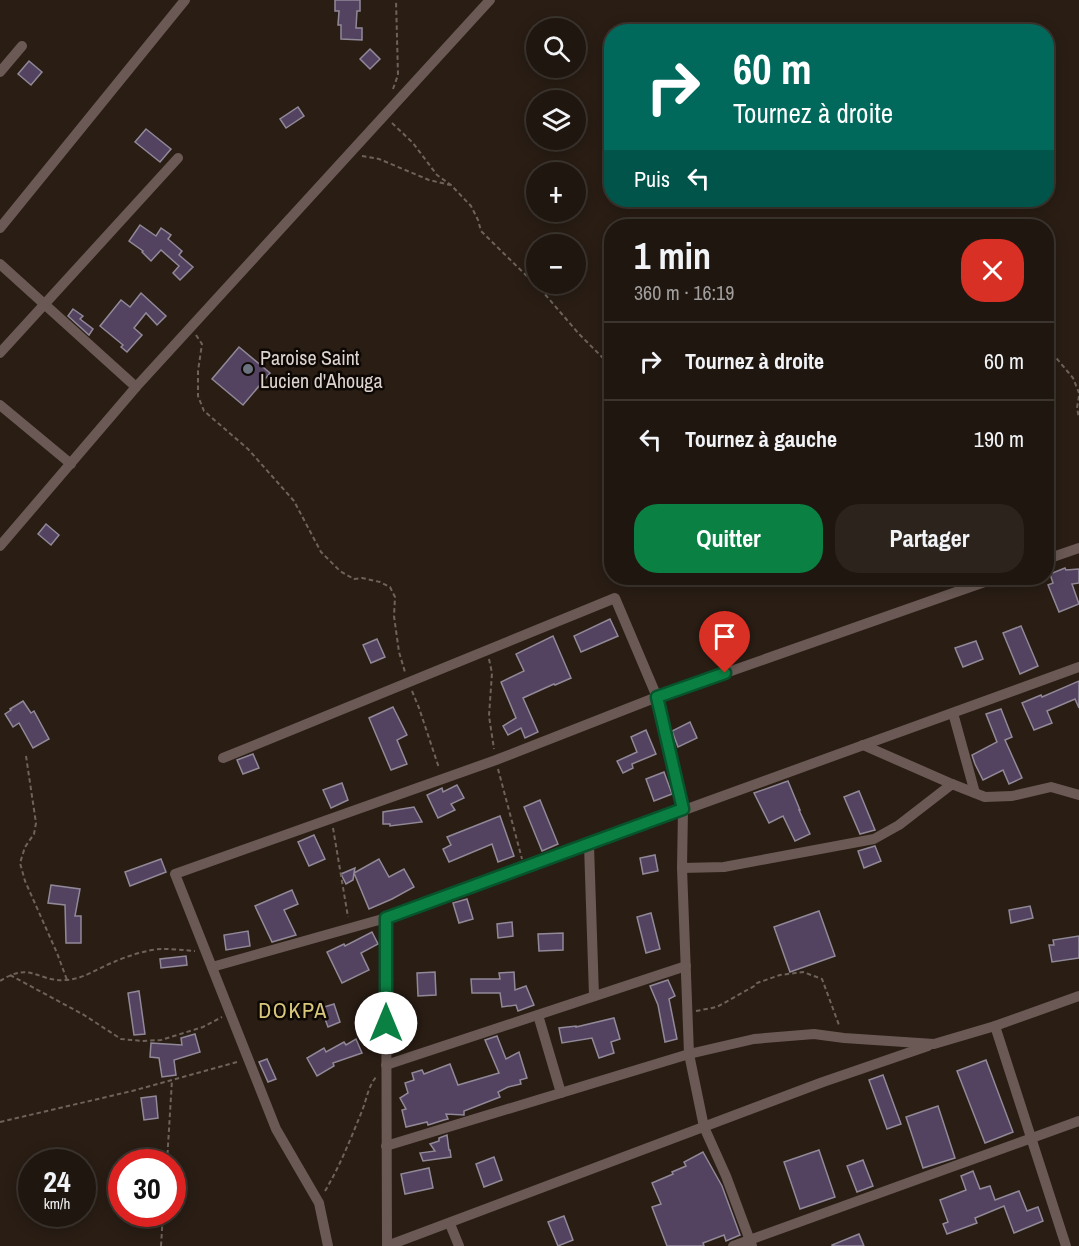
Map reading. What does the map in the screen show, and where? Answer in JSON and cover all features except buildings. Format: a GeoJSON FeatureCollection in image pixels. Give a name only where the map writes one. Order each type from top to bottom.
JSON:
{"type":"FeatureCollection","features":[{"type":"Feature","properties":{"kind":"street"},"geometry":{"type":"LineString","coordinates":[[0,228],[185,0]]}},
{"type":"Feature","properties":{"kind":"street"},"geometry":{"type":"LineString","coordinates":[[0,546],[135,387],[490,0]]}},
{"type":"Feature","properties":{"kind":"street"},"geometry":{"type":"LineString","coordinates":[[0,72],[22,46]]}},
{"type":"Feature","properties":{"kind":"street"},"geometry":{"type":"LineString","coordinates":[[0,353],[178,158]]}},
{"type":"Feature","properties":{"kind":"street"},"geometry":{"type":"LineString","coordinates":[[0,264],[135,387]]}},
{"type":"Feature","properties":{"kind":"street"},"geometry":{"type":"LineString","coordinates":[[0,405],[71,464]]}},
{"type":"Feature","properties":{"kind":"street"},"geometry":{"type":"LineString","coordinates":[[1054,557],[1079,548]]}},
{"type":"Feature","properties":{"kind":"street"},"geometry":{"type":"LineString","coordinates":[[328,1246],[319,1203],[276,1129],[175,874],[496,760],[657,697],[976,585]]}},
{"type":"Feature","properties":{"kind":"street"},"geometry":{"type":"LineString","coordinates":[[223,758],[615,598],[657,697],[683,809],[682,868],[689,1054],[704,1127],[726,1176],[751,1243]]}},
{"type":"Feature","properties":{"kind":"street"},"geometry":{"type":"LineString","coordinates":[[212,967],[386,918],[1079,667]]}},
{"type":"Feature","properties":{"kind":"street"},"geometry":{"type":"LineString","coordinates":[[953,713],[975,793]]}},
{"type":"Feature","properties":{"kind":"street"},"geometry":{"type":"LineString","coordinates":[[863,745],[985,797],[1012,796],[1051,787],[1079,795]]}},
{"type":"Feature","properties":{"kind":"street"},"geometry":{"type":"LineString","coordinates":[[682,868],[724,867],[874,838],[899,825],[952,784]]}},
{"type":"Feature","properties":{"kind":"street"},"geometry":{"type":"LineString","coordinates":[[589,845],[594,996]]}},
{"type":"Feature","properties":{"kind":"street"},"geometry":{"type":"LineString","coordinates":[[386,918],[387,1246],[823,1082],[1079,996]]}},
{"type":"Feature","properties":{"kind":"street"},"geometry":{"type":"LineString","coordinates":[[386,1065],[686,966]]}},
{"type":"Feature","properties":{"kind":"street"},"geometry":{"type":"LineString","coordinates":[[538,1015],[561,1093]]}},
{"type":"Feature","properties":{"kind":"street"},"geometry":{"type":"LineString","coordinates":[[995,1026],[1066,1246]]}},
{"type":"Feature","properties":{"kind":"street"},"geometry":{"type":"LineString","coordinates":[[386,1146],[689,1054],[754,1039],[814,1034],[934,1044]]}},
{"type":"Feature","properties":{"kind":"street"},"geometry":{"type":"LineString","coordinates":[[733,1246],[751,1243],[1079,1120]]}},
{"type":"Feature","properties":{"kind":"street"},"geometry":{"type":"LineString","coordinates":[[450,1224],[459,1246]]}},
{"type":"Feature","properties":{"kind":"path"},"geometry":{"type":"LineString","coordinates":[[391,95],[398,75],[396,0]]}},
{"type":"Feature","properties":{"kind":"path"},"geometry":{"type":"LineString","coordinates":[[384,116],[413,143],[437,175],[451,185],[471,206],[481,231],[543,292],[604,359]]}},
{"type":"Feature","properties":{"kind":"path"},"geometry":{"type":"LineString","coordinates":[[352,150],[362,156],[379,159],[429,180],[451,185]]}},
{"type":"Feature","properties":{"kind":"path"},"geometry":{"type":"LineString","coordinates":[[191,328],[202,344],[198,371],[198,396],[204,411],[248,449],[294,501],[321,552],[329,561],[354,579],[362,578],[390,587],[395,597],[394,616],[399,652],[442,779]]}},
{"type":"Feature","properties":{"kind":"path"},"geometry":{"type":"LineString","coordinates":[[1054,355],[1073,378],[1079,395],[1077,408],[1079,418]]}},
{"type":"Feature","properties":{"kind":"path"},"geometry":{"type":"LineString","coordinates":[[487,651],[492,673],[489,716],[496,760],[525,868]]}},
{"type":"Feature","properties":{"kind":"path"},"geometry":{"type":"LineString","coordinates":[[26,756],[36,823],[34,834],[20,863],[25,881],[67,980]]}},
{"type":"Feature","properties":{"kind":"path"},"geometry":{"type":"LineString","coordinates":[[332,819],[348,916]]}},
{"type":"Feature","properties":{"kind":"path"},"geometry":{"type":"LineString","coordinates":[[0,981],[21,972],[48,979],[67,980],[86,975],[114,962],[160,949],[206,953]]}},
{"type":"Feature","properties":{"kind":"path"},"geometry":{"type":"LineString","coordinates":[[688,1013],[717,1007],[757,983],[780,975],[803,972],[822,979],[844,1038]]}},
{"type":"Feature","properties":{"kind":"path"},"geometry":{"type":"LineString","coordinates":[[10,975],[84,1015],[122,1039],[161,1040],[203,1027],[230,1012]]}},
{"type":"Feature","properties":{"kind":"path"},"geometry":{"type":"LineString","coordinates":[[0,1122],[132,1091],[249,1059]]}},
{"type":"Feature","properties":{"kind":"path"},"geometry":{"type":"LineString","coordinates":[[319,1203],[337,1172],[368,1089],[386,1065]]}},
{"type":"Feature","properties":{"kind":"path"},"geometry":{"type":"LineString","coordinates":[[168,1149],[172,1080]]}},
{"type":"Feature","properties":{"kind":"path"},"geometry":{"type":"LineString","coordinates":[[161,1246],[162,1227]]}},
{"type":"Feature","properties":{"kind":"place","name":"Paroise Saint Lucien d'Ahouga"},"geometry":{"type":"Point","coordinates":[248,369]}},
{"type":"Feature","properties":{"kind":"district","name":"DOKPA"},"geometry":{"type":"Point","coordinates":[293,1010]}},
{"type":"Feature","properties":{"kind":"route"},"geometry":{"type":"LineString","coordinates":[[386,1023],[386,918],[683,809],[657,697],[725,673]]}}]}
